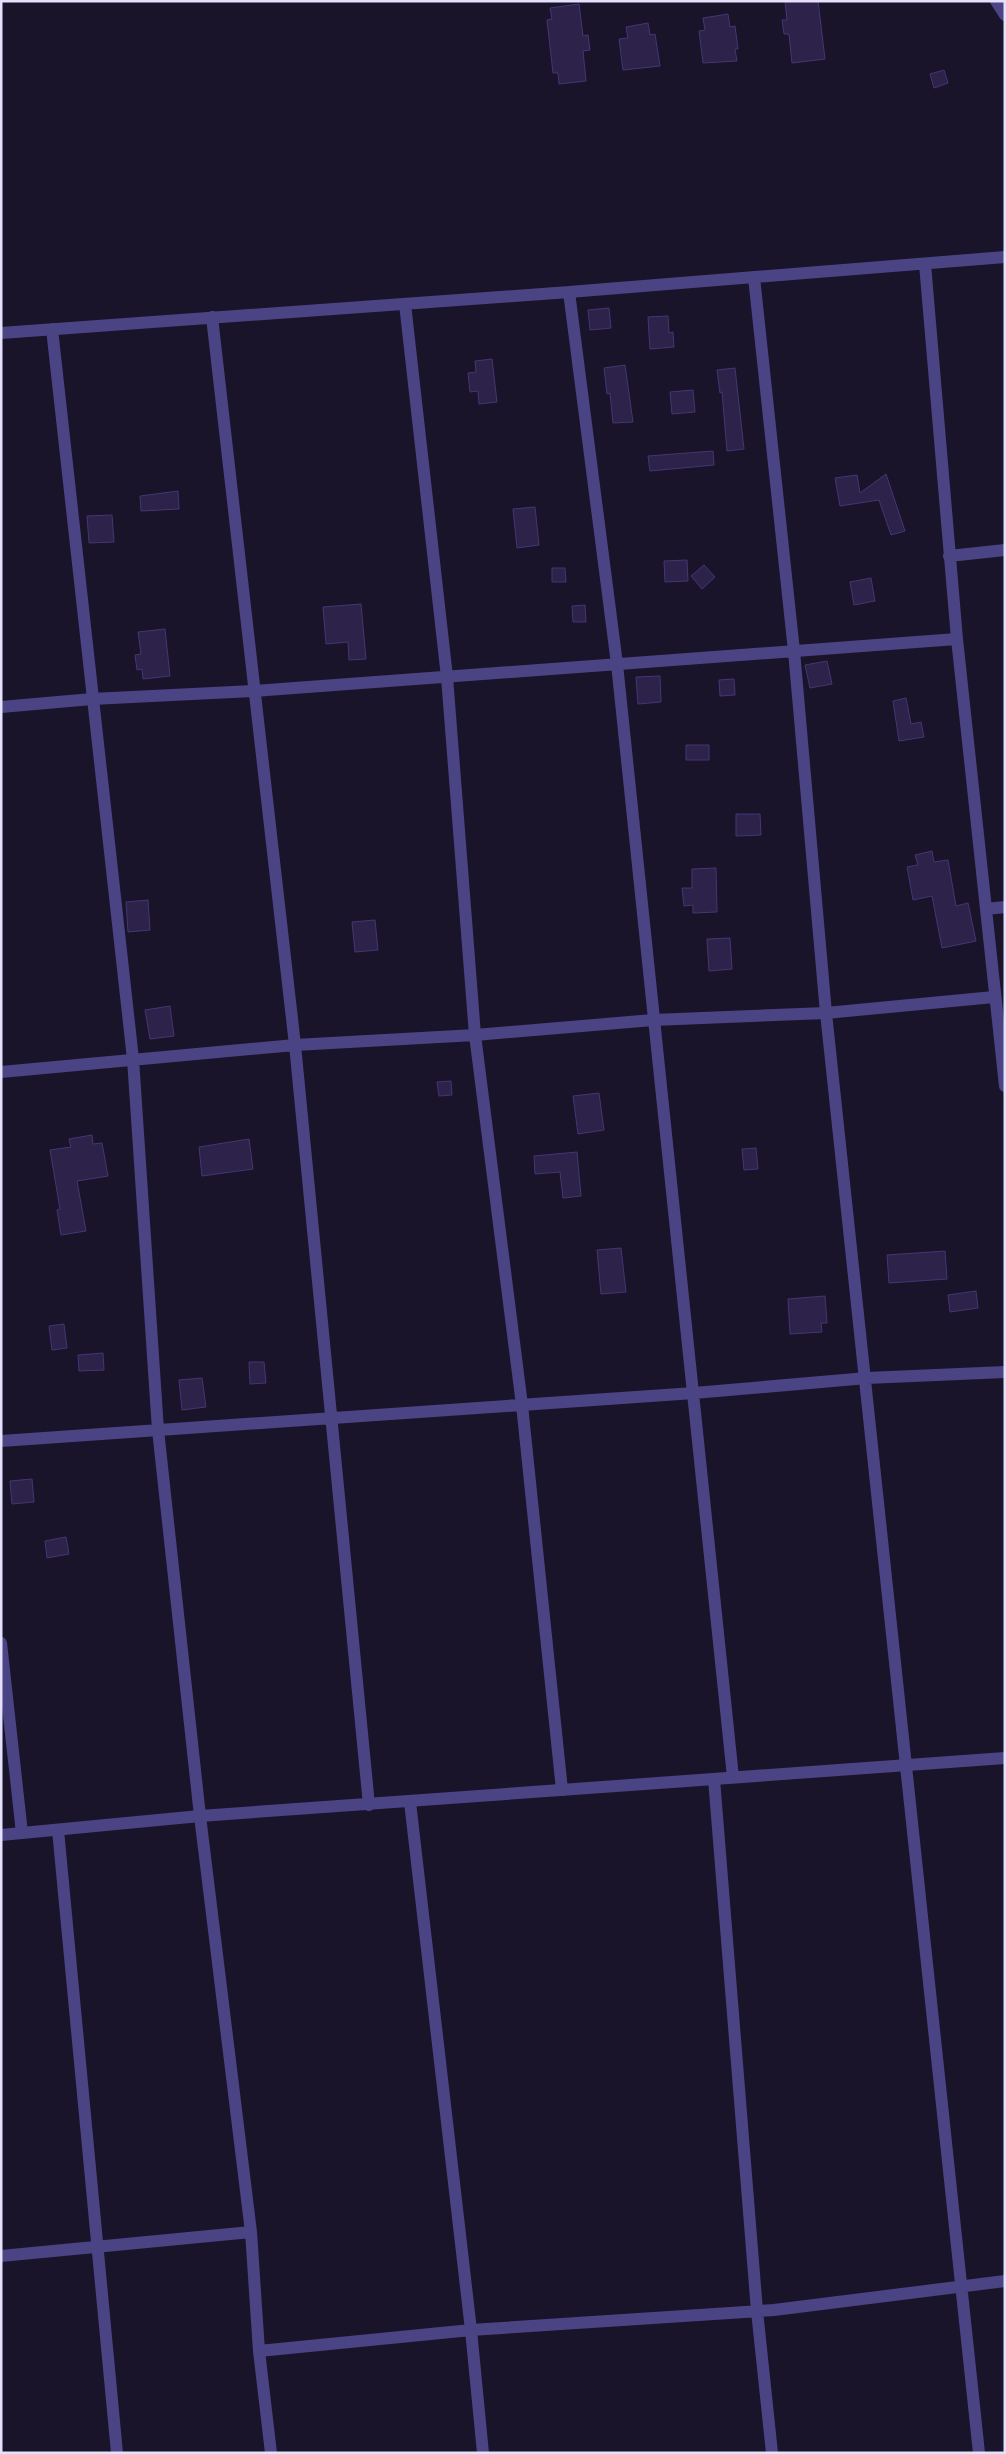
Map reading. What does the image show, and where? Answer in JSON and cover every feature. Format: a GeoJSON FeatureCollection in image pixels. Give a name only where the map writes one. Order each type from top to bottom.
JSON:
{"type":"FeatureCollection","features":[{"type":"Feature","properties":{"kind":"street"},"geometry":{"type":"LineString","coordinates":[[996,1],[1005,15]]}},
{"type":"Feature","properties":{"kind":"street"},"geometry":{"type":"LineString","coordinates":[[1,333],[570,292],[1005,257]]}},
{"type":"Feature","properties":{"kind":"street"},"geometry":{"type":"LineString","coordinates":[[925,264],[957,639],[994,998],[1005,1086]]}},
{"type":"Feature","properties":{"kind":"street"},"geometry":{"type":"LineString","coordinates":[[754,277],[794,651],[826,1013],[867,1378],[906,1765],[980,2453]]}},
{"type":"Feature","properties":{"kind":"street"},"geometry":{"type":"LineString","coordinates":[[570,292],[617,664],[733,1778]]}},
{"type":"Feature","properties":{"kind":"street"},"geometry":{"type":"LineString","coordinates":[[405,304],[447,677],[475,1035],[522,1405],[562,1790]]}},
{"type":"Feature","properties":{"kind":"street"},"geometry":{"type":"LineString","coordinates":[[212,317],[294,1045],[333,1418],[369,1805]]}},
{"type":"Feature","properties":{"kind":"street"},"geometry":{"type":"LineString","coordinates":[[52,329],[133,1059],[158,1430],[200,1816],[251,2232],[259,2351],[271,2453]]}},
{"type":"Feature","properties":{"kind":"street"},"geometry":{"type":"LineString","coordinates":[[950,556],[1005,550]]}},
{"type":"Feature","properties":{"kind":"street"},"geometry":{"type":"LineString","coordinates":[[1,707],[92,699],[253,692],[957,639]]}},
{"type":"Feature","properties":{"kind":"street"},"geometry":{"type":"LineString","coordinates":[[986,909],[1005,907]]}},
{"type":"Feature","properties":{"kind":"street"},"geometry":{"type":"LineString","coordinates":[[1,1072],[294,1045],[475,1035],[653,1020],[826,1013],[994,998]]}},
{"type":"Feature","properties":{"kind":"street"},"geometry":{"type":"LineString","coordinates":[[1,1441],[694,1393],[867,1378],[1005,1372]]}},
{"type":"Feature","properties":{"kind":"street"},"geometry":{"type":"LineString","coordinates":[[1,1643],[22,1834]]}},
{"type":"Feature","properties":{"kind":"street"},"geometry":{"type":"LineString","coordinates":[[1,1835],[200,1816],[1005,1758]]}},
{"type":"Feature","properties":{"kind":"street"},"geometry":{"type":"LineString","coordinates":[[714,1779],[757,2311],[772,2453]]}},
{"type":"Feature","properties":{"kind":"street"},"geometry":{"type":"LineString","coordinates":[[410,1802],[471,2330],[483,2453]]}},
{"type":"Feature","properties":{"kind":"street"},"geometry":{"type":"LineString","coordinates":[[58,1830],[117,2453]]}},
{"type":"Feature","properties":{"kind":"street"},"geometry":{"type":"LineString","coordinates":[[1,2256],[251,2232]]}},
{"type":"Feature","properties":{"kind":"street"},"geometry":{"type":"LineString","coordinates":[[259,2351],[471,2330],[757,2311],[1005,2281]]}},
{"type":"Feature","properties":{"kind":"building"},"geometry":{"type":"Polygon","coordinates":[[[785,1],[818,1],[825,59],[792,63],[789,34],[784,34],[782,20],[787,20],[785,1]]]}},
{"type":"Feature","properties":{"kind":"building"},"geometry":{"type":"Polygon","coordinates":[[[579,4],[583,36],[588,35],[590,50],[583,51],[586,81],[559,84],[558,73],[553,73],[547,20],[552,19],[550,8],[579,4]]]}},
{"type":"Feature","properties":{"kind":"building"},"geometry":{"type":"Polygon","coordinates":[[[728,14],[730,27],[735,26],[738,49],[735,49],[737,61],[703,63],[699,31],[705,30],[703,18],[728,14]]]}},
{"type":"Feature","properties":{"kind":"building"},"geometry":{"type":"Polygon","coordinates":[[[648,23],[650,35],[655,34],[660,66],[623,70],[619,39],[628,38],[626,27],[648,23]]]}},
{"type":"Feature","properties":{"kind":"building"},"geometry":{"type":"Polygon","coordinates":[[[944,70],[948,83],[934,88],[930,74],[944,70]]]}},
{"type":"Feature","properties":{"kind":"building"},"geometry":{"type":"Polygon","coordinates":[[[609,308],[611,328],[590,330],[588,310],[609,308]]]}},
{"type":"Feature","properties":{"kind":"building"},"geometry":{"type":"Polygon","coordinates":[[[668,316],[669,333],[673,332],[674,347],[650,349],[648,317],[668,316]]]}},
{"type":"Feature","properties":{"kind":"building"},"geometry":{"type":"Polygon","coordinates":[[[492,359],[497,402],[479,404],[478,391],[470,392],[468,373],[476,372],[475,361],[492,359]]]}},
{"type":"Feature","properties":{"kind":"building"},"geometry":{"type":"Polygon","coordinates":[[[625,365],[633,422],[613,423],[610,393],[607,394],[604,368],[625,365]]]}},
{"type":"Feature","properties":{"kind":"building"},"geometry":{"type":"Polygon","coordinates":[[[735,368],[744,449],[727,451],[722,392],[720,393],[717,370],[735,368]]]}},
{"type":"Feature","properties":{"kind":"building"},"geometry":{"type":"Polygon","coordinates":[[[693,390],[695,412],[672,414],[670,392],[693,390]]]}},
{"type":"Feature","properties":{"kind":"building"},"geometry":{"type":"Polygon","coordinates":[[[713,451],[714,465],[650,471],[648,456],[713,451]]]}},
{"type":"Feature","properties":{"kind":"building"},"geometry":{"type":"Polygon","coordinates":[[[886,474],[905,531],[891,535],[879,500],[840,506],[835,478],[857,475],[860,493],[886,474]]]}},
{"type":"Feature","properties":{"kind":"building"},"geometry":{"type":"Polygon","coordinates":[[[178,491],[179,509],[141,511],[140,496],[178,491]]]}},
{"type":"Feature","properties":{"kind":"building"},"geometry":{"type":"Polygon","coordinates":[[[535,507],[539,545],[517,548],[513,509],[535,507]]]}},
{"type":"Feature","properties":{"kind":"building"},"geometry":{"type":"Polygon","coordinates":[[[112,515],[114,542],[89,543],[87,516],[112,515]]]}},
{"type":"Feature","properties":{"kind":"building"},"geometry":{"type":"Polygon","coordinates":[[[687,560],[688,581],[665,582],[664,561],[687,560]]]}},
{"type":"Feature","properties":{"kind":"building"},"geometry":{"type":"Polygon","coordinates":[[[704,565],[715,577],[702,589],[691,576],[704,565]]]}},
{"type":"Feature","properties":{"kind":"building"},"geometry":{"type":"Polygon","coordinates":[[[552,568],[565,568],[566,582],[552,582],[552,568]]]}},
{"type":"Feature","properties":{"kind":"building"},"geometry":{"type":"Polygon","coordinates":[[[871,578],[875,601],[854,605],[850,582],[871,578]]]}},
{"type":"Feature","properties":{"kind":"building"},"geometry":{"type":"Polygon","coordinates":[[[361,604],[366,659],[349,660],[348,642],[326,644],[323,607],[361,604]]]}},
{"type":"Feature","properties":{"kind":"building"},"geometry":{"type":"Polygon","coordinates":[[[585,605],[586,622],[573,622],[572,606],[585,605]]]}},
{"type":"Feature","properties":{"kind":"building"},"geometry":{"type":"Polygon","coordinates":[[[165,629],[170,676],[143,679],[142,669],[137,670],[135,655],[141,654],[138,632],[165,629]]]}},
{"type":"Feature","properties":{"kind":"building"},"geometry":{"type":"Polygon","coordinates":[[[827,661],[832,684],[810,688],[805,665],[827,661]]]}},
{"type":"Feature","properties":{"kind":"building"},"geometry":{"type":"Polygon","coordinates":[[[660,676],[661,702],[638,704],[636,677],[660,676]]]}},
{"type":"Feature","properties":{"kind":"building"},"geometry":{"type":"Polygon","coordinates":[[[734,679],[735,695],[720,696],[719,680],[734,679]]]}},
{"type":"Feature","properties":{"kind":"building"},"geometry":{"type":"Polygon","coordinates":[[[906,698],[911,724],[921,722],[924,737],[899,741],[893,701],[906,698]]]}},
{"type":"Feature","properties":{"kind":"building"},"geometry":{"type":"Polygon","coordinates":[[[686,745],[709,745],[709,760],[686,760],[686,745]]]}},
{"type":"Feature","properties":{"kind":"building"},"geometry":{"type":"Polygon","coordinates":[[[736,814],[760,814],[761,835],[736,836],[736,814]]]}},
{"type":"Feature","properties":{"kind":"building"},"geometry":{"type":"Polygon","coordinates":[[[932,851],[934,862],[948,860],[956,906],[968,903],[976,941],[942,948],[932,896],[913,900],[907,867],[918,865],[915,855],[932,851]]]}},
{"type":"Feature","properties":{"kind":"building"},"geometry":{"type":"Polygon","coordinates":[[[716,868],[717,912],[693,913],[693,905],[684,906],[682,888],[692,888],[692,869],[716,868]]]}},
{"type":"Feature","properties":{"kind":"building"},"geometry":{"type":"Polygon","coordinates":[[[148,900],[150,930],[128,932],[126,902],[148,900]]]}},
{"type":"Feature","properties":{"kind":"building"},"geometry":{"type":"Polygon","coordinates":[[[375,920],[378,950],[355,952],[352,922],[375,920]]]}},
{"type":"Feature","properties":{"kind":"building"},"geometry":{"type":"Polygon","coordinates":[[[730,938],[732,969],[709,971],[707,939],[730,938]]]}},
{"type":"Feature","properties":{"kind":"building"},"geometry":{"type":"Polygon","coordinates":[[[170,1006],[174,1036],[150,1039],[145,1010],[170,1006]]]}},
{"type":"Feature","properties":{"kind":"building"},"geometry":{"type":"Polygon","coordinates":[[[451,1081],[452,1095],[439,1096],[437,1082],[451,1081]]]}},
{"type":"Feature","properties":{"kind":"building"},"geometry":{"type":"Polygon","coordinates":[[[599,1093],[604,1130],[578,1134],[573,1096],[599,1093]]]}},
{"type":"Feature","properties":{"kind":"building"},"geometry":{"type":"Polygon","coordinates":[[[92,1135],[93,1144],[102,1143],[108,1176],[77,1181],[86,1231],[61,1235],[57,1210],[60,1209],[50,1150],[71,1147],[69,1139],[92,1135]]]}},
{"type":"Feature","properties":{"kind":"building"},"geometry":{"type":"Polygon","coordinates":[[[249,1139],[253,1169],[202,1176],[199,1147],[249,1139]]]}},
{"type":"Feature","properties":{"kind":"building"},"geometry":{"type":"Polygon","coordinates":[[[756,1148],[758,1169],[744,1170],[742,1149],[756,1148]]]}},
{"type":"Feature","properties":{"kind":"building"},"geometry":{"type":"Polygon","coordinates":[[[577,1152],[581,1196],[563,1198],[560,1172],[535,1174],[534,1156],[577,1152]]]}},
{"type":"Feature","properties":{"kind":"building"},"geometry":{"type":"Polygon","coordinates":[[[621,1248],[626,1292],[601,1294],[597,1250],[621,1248]]]}},
{"type":"Feature","properties":{"kind":"building"},"geometry":{"type":"Polygon","coordinates":[[[945,1251],[947,1279],[889,1283],[887,1255],[945,1251]]]}},
{"type":"Feature","properties":{"kind":"building"},"geometry":{"type":"Polygon","coordinates":[[[976,1291],[978,1308],[950,1312],[948,1295],[976,1291]]]}},
{"type":"Feature","properties":{"kind":"building"},"geometry":{"type":"Polygon","coordinates":[[[825,1296],[827,1323],[821,1323],[822,1332],[790,1334],[788,1299],[825,1296]]]}},
{"type":"Feature","properties":{"kind":"building"},"geometry":{"type":"Polygon","coordinates":[[[64,1324],[67,1348],[52,1350],[49,1326],[64,1324]]]}},
{"type":"Feature","properties":{"kind":"building"},"geometry":{"type":"Polygon","coordinates":[[[103,1353],[104,1370],[79,1371],[78,1355],[103,1353]]]}},
{"type":"Feature","properties":{"kind":"building"},"geometry":{"type":"Polygon","coordinates":[[[249,1362],[264,1362],[266,1383],[250,1384],[249,1362]]]}},
{"type":"Feature","properties":{"kind":"building"},"geometry":{"type":"Polygon","coordinates":[[[202,1378],[206,1407],[182,1410],[179,1380],[202,1378]]]}},
{"type":"Feature","properties":{"kind":"building"},"geometry":{"type":"Polygon","coordinates":[[[32,1479],[34,1502],[12,1504],[10,1481],[32,1479]]]}},
{"type":"Feature","properties":{"kind":"building"},"geometry":{"type":"Polygon","coordinates":[[[66,1537],[69,1554],[47,1558],[45,1541],[66,1537]]]}}]}
